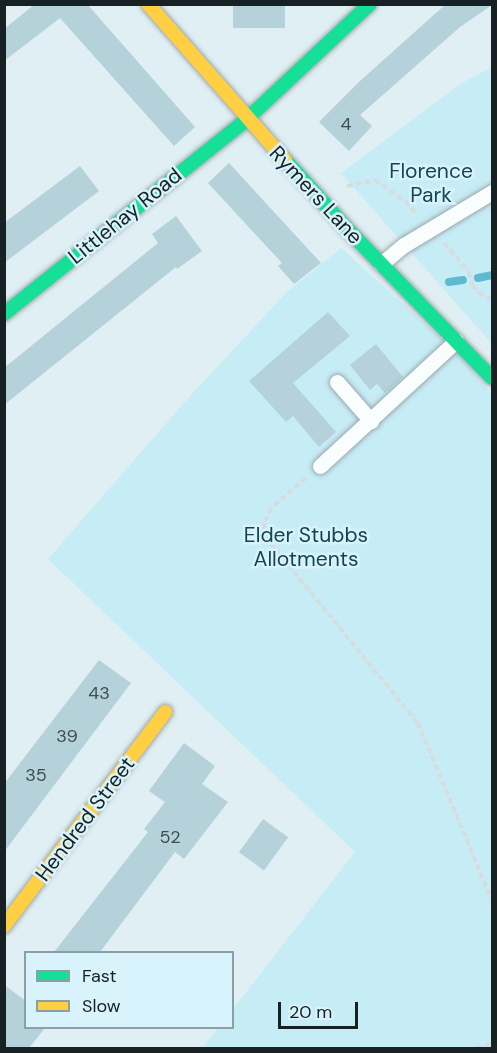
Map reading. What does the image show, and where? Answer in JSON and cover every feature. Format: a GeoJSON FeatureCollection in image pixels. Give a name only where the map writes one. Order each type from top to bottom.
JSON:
{"type":"FeatureCollection","features":[{"type":"Feature","properties":{"kind":"street","name":"Rymers Lane"},"geometry":{"type":"LineString","coordinates":[[148,4],[247,119],[381,264],[492,378]]}},
{"type":"Feature","properties":{"kind":"street","name":"Littlehay Road"},"geometry":{"type":"LineString","coordinates":[[4,314],[247,119],[370,4]]}},
{"type":"Feature","properties":{"kind":"street","name":"Hendred Street"},"geometry":{"type":"LineString","coordinates":[[4,926],[165,712]]}},
{"type":"Feature","properties":{"kind":"lane"},"geometry":{"type":"LineString","coordinates":[[381,264],[404,246],[492,192]]}},
{"type":"Feature","properties":{"kind":"lane"},"geometry":{"type":"LineString","coordinates":[[320,466],[456,341]]}},
{"type":"Feature","properties":{"kind":"lane"},"geometry":{"type":"LineString","coordinates":[[337,382],[370,421]]}},
{"type":"Feature","properties":{"kind":"path"},"geometry":{"type":"LineString","coordinates":[[320,466],[271,508],[264,523],[265,537],[418,723],[492,902]]}},
{"type":"Feature","properties":{"kind":"path"},"geometry":{"type":"LineString","coordinates":[[477,1048],[492,1042]]}},
{"type":"Feature","properties":{"kind":"green space","name":"Florence Park"},"geometry":{"type":"Polygon","coordinates":[[[492,67],[492,344],[341,173],[462,83],[492,67]]]}},
{"type":"Feature","properties":{"kind":"green space","name":"Elder Stubbs Allotments"},"geometry":{"type":"Polygon","coordinates":[[[341,248],[453,349],[492,394],[492,1048],[202,1048],[217,1029],[234,1029],[234,1008],[355,852],[48,559],[191,395],[286,293],[341,248]]]}},
{"type":"Feature","properties":{"kind":"building"},"geometry":{"type":"Polygon","coordinates":[[[35,4],[87,4],[195,127],[174,146],[60,18],[4,61],[4,29],[35,4]]]}},
{"type":"Feature","properties":{"kind":"building"},"geometry":{"type":"Polygon","coordinates":[[[233,4],[285,4],[285,28],[233,28],[233,4]]]}},
{"type":"Feature","properties":{"kind":"building"},"geometry":{"type":"Polygon","coordinates":[[[446,4],[492,5],[460,27],[360,115],[372,126],[349,151],[319,122],[360,81],[446,4]]]}},
{"type":"Feature","properties":{"kind":"building"},"geometry":{"type":"Polygon","coordinates":[[[229,163],[321,263],[294,284],[278,266],[282,263],[208,183],[229,163]]]}},
{"type":"Feature","properties":{"kind":"building"},"geometry":{"type":"Polygon","coordinates":[[[80,166],[99,191],[4,263],[4,223],[80,166]]]}},
{"type":"Feature","properties":{"kind":"building"},"geometry":{"type":"Polygon","coordinates":[[[176,216],[202,251],[177,269],[176,267],[4,405],[4,368],[158,243],[152,234],[176,216]]]}},
{"type":"Feature","properties":{"kind":"building"},"geometry":{"type":"Polygon","coordinates":[[[328,312],[350,336],[293,383],[336,432],[319,447],[293,416],[286,422],[249,381],[328,312]]]}},
{"type":"Feature","properties":{"kind":"building"},"geometry":{"type":"Polygon","coordinates":[[[376,344],[403,377],[385,393],[377,384],[370,390],[350,365],[376,344]]]}},
{"type":"Feature","properties":{"kind":"building"},"geometry":{"type":"Polygon","coordinates":[[[99,660],[131,683],[4,852],[4,784],[99,660]]]}},
{"type":"Feature","properties":{"kind":"building"},"geometry":{"type":"Polygon","coordinates":[[[184,743],[215,766],[202,784],[228,802],[184,859],[175,852],[101,951],[55,951],[148,832],[144,829],[165,802],[149,791],[184,743]]]}},
{"type":"Feature","properties":{"kind":"building"},"geometry":{"type":"Polygon","coordinates":[[[263,819],[288,837],[264,870],[239,852],[263,819]]]}},
{"type":"Feature","properties":{"kind":"building"},"geometry":{"type":"Polygon","coordinates":[[[4,985],[24,1000],[24,1029],[44,1029],[29,1048],[4,1048],[4,985]]]}},
{"type":"Feature","properties":{"kind":"waterway"},"geometry":{"type":"LineString","coordinates":[[478,278],[492,275]]}},
{"type":"Feature","properties":{"kind":"waterway"},"geometry":{"type":"LineString","coordinates":[[449,282],[463,280]]}},
{"type":"Feature","properties":{"kind":"traffic: fast"},"geometry":{"type":"LineString","coordinates":[[4,314],[247,119],[370,4]]}},
{"type":"Feature","properties":{"kind":"traffic: fast"},"geometry":{"type":"LineString","coordinates":[[285,160],[351,233],[492,378]]}},
{"type":"Feature","properties":{"kind":"traffic: slow"},"geometry":{"type":"LineString","coordinates":[[148,4],[285,160]]}},
{"type":"Feature","properties":{"kind":"traffic: slow"},"geometry":{"type":"LineString","coordinates":[[4,926],[165,712]]}}]}
